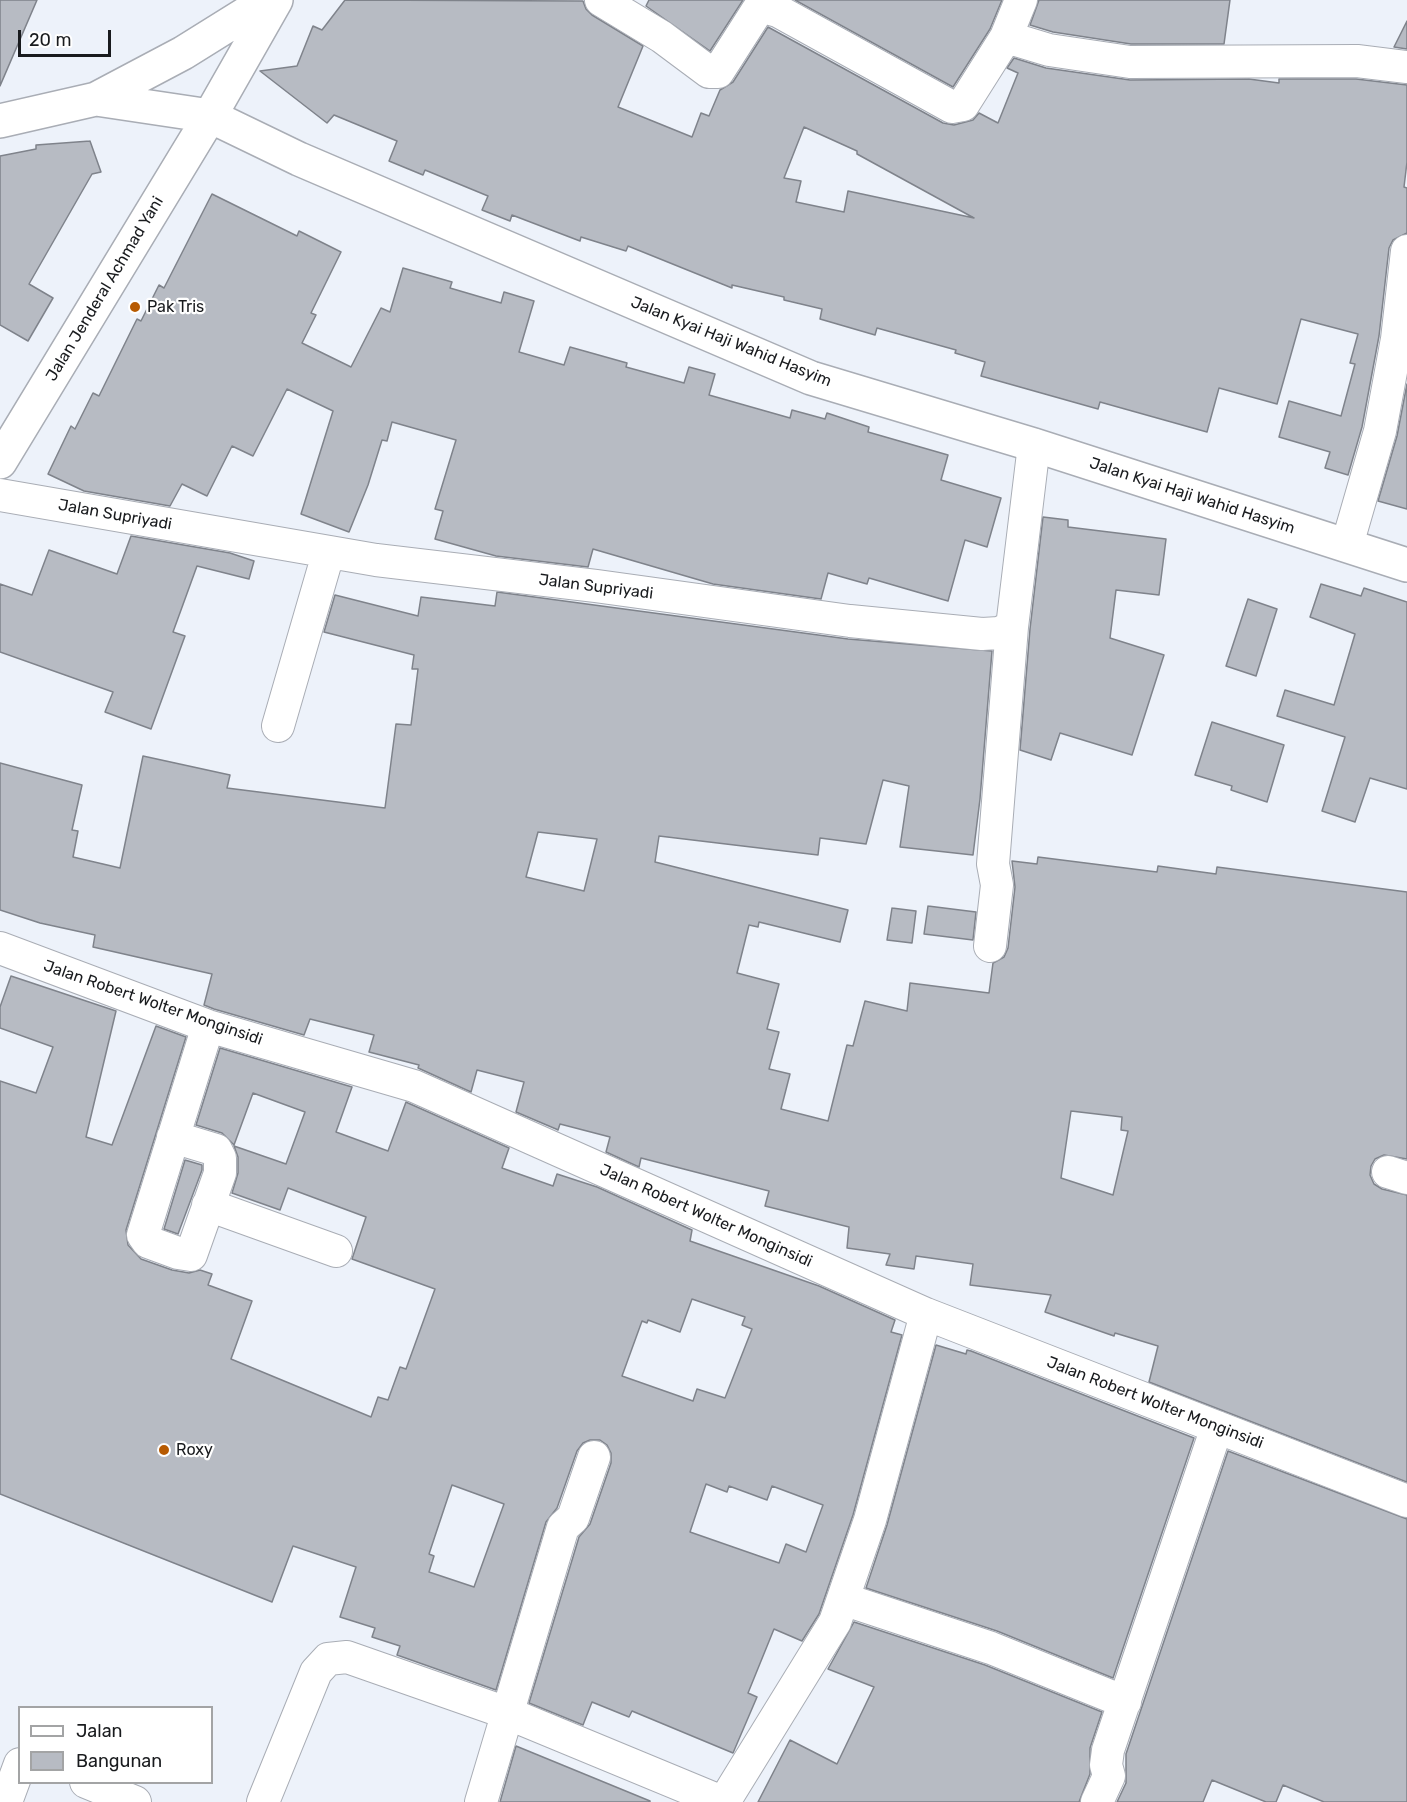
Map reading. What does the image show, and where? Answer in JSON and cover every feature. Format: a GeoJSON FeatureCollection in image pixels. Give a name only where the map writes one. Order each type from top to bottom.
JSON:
{"type":"FeatureCollection","features":[{"type":"Feature","properties":{"kind":"main road"},"geometry":{"type":"LineString","coordinates":[[0,121],[96,99],[183,53],[268,0]]}},
{"type":"Feature","properties":{"kind":"main road","name":"Jalan Jenderal Achmad Yani"},"geometry":{"type":"LineString","coordinates":[[0,462],[210,116],[276,0]]}},
{"type":"Feature","properties":{"kind":"main road","name":"Jalan Kyai Haji Wahid Hasyim"},"geometry":{"type":"LineString","coordinates":[[96,99],[210,116],[299,159],[811,378],[1034,445],[1407,565]]}},
{"type":"Feature","properties":{"kind":"street"},"geometry":{"type":"LineString","coordinates":[[601,0],[662,37],[709,72],[718,72],[757,11],[767,8],[778,11],[952,107],[963,105],[1006,38],[1021,0]]}},
{"type":"Feature","properties":{"kind":"street"},"geometry":{"type":"LineString","coordinates":[[1006,38],[1049,50],[1130,63],[1357,61],[1407,67]]}},
{"type":"Feature","properties":{"kind":"street"},"geometry":{"type":"LineString","coordinates":[[1347,545],[1380,431],[1397,339],[1407,251]]}},
{"type":"Feature","properties":{"kind":"street"},"geometry":{"type":"LineString","coordinates":[[990,946],[1011,627],[1034,445]]}},
{"type":"Feature","properties":{"kind":"street","name":"Jalan Supriyadi"},"geometry":{"type":"LineString","coordinates":[[0,495],[328,554],[850,621],[982,634],[999,633],[1011,627]]}},
{"type":"Feature","properties":{"kind":"street"},"geometry":{"type":"LineString","coordinates":[[278,726],[328,554]]}},
{"type":"Feature","properties":{"kind":"street","name":"Jalan Robert Wolter Monginsidi"},"geometry":{"type":"LineString","coordinates":[[0,948],[208,1026],[414,1086],[926,1314],[1407,1501]]}},
{"type":"Feature","properties":{"kind":"street"},"geometry":{"type":"LineString","coordinates":[[173,1137],[216,1150],[220,1158],[220,1173],[191,1255],[177,1253],[148,1242],[143,1235],[173,1137],[208,1026]]}},
{"type":"Feature","properties":{"kind":"street"},"geometry":{"type":"LineString","coordinates":[[208,1205],[336,1251]]}},
{"type":"Feature","properties":{"kind":"street"},"geometry":{"type":"LineString","coordinates":[[263,1802],[316,1672],[328,1659],[347,1657],[507,1713],[723,1802],[835,1622],[870,1520],[926,1314]]}},
{"type":"Feature","properties":{"kind":"street"},"geometry":{"type":"LineString","coordinates":[[1097,1802],[1109,1776],[1106,1758],[1217,1427]]}},
{"type":"Feature","properties":{"kind":"street"},"geometry":{"type":"LineString","coordinates":[[481,1802],[563,1527],[573,1518],[594,1457]]}},
{"type":"Feature","properties":{"kind":"street"},"geometry":{"type":"LineString","coordinates":[[843,1599],[991,1648],[1125,1702]]}},
{"type":"Feature","properties":{"kind":"street"},"geometry":{"type":"LineString","coordinates":[[0,1754],[18,1758]]}},
{"type":"Feature","properties":{"kind":"street"},"geometry":{"type":"LineString","coordinates":[[6,1802],[18,1769]]}},
{"type":"Feature","properties":{"kind":"street"},"geometry":{"type":"LineString","coordinates":[[91,1784],[135,1802]]}},
{"type":"Feature","properties":{"kind":"building"},"geometry":{"type":"Polygon","coordinates":[[[0,0],[37,0],[0,86],[0,0]]]}},
{"type":"Feature","properties":{"kind":"building"},"geometry":{"type":"Polygon","coordinates":[[[345,0],[583,1],[586,9],[592,15],[643,46],[618,107],[692,137],[701,113],[709,116],[720,90],[733,82],[768,27],[943,123],[954,125],[973,120],[979,113],[998,123],[1018,73],[1007,68],[1014,58],[1046,68],[1130,80],[1249,79],[1279,83],[1279,79],[1356,79],[1407,85],[1407,162],[1404,187],[1407,188],[1407,233],[1393,240],[1389,248],[1379,336],[1362,427],[1348,475],[1325,468],[1330,452],[1279,437],[1289,401],[1341,416],[1355,364],[1350,363],[1358,334],[1301,319],[1277,404],[1219,388],[1207,432],[1100,402],[1098,409],[981,376],[985,362],[955,353],[956,350],[877,328],[875,335],[820,319],[822,309],[784,300],[784,297],[732,285],[732,288],[628,246],[626,251],[581,237],[580,241],[512,215],[510,221],[482,210],[488,196],[425,170],[423,175],[389,161],[397,141],[334,115],[327,123],[260,71],[297,66],[313,26],[322,30],[345,0]],[[804,127],[784,178],[801,181],[796,202],[844,212],[848,191],[974,218],[857,154],[857,151],[804,127]]]}},
{"type":"Feature","properties":{"kind":"building"},"geometry":{"type":"Polygon","coordinates":[[[649,0],[743,0],[710,51],[646,6],[649,0]]]}},
{"type":"Feature","properties":{"kind":"building"},"geometry":{"type":"Polygon","coordinates":[[[795,0],[1002,0],[990,29],[953,87],[795,0]]]}},
{"type":"Feature","properties":{"kind":"building"},"geometry":{"type":"Polygon","coordinates":[[[1039,0],[1230,0],[1224,44],[1131,44],[1053,32],[1030,25],[1039,0]]]}},
{"type":"Feature","properties":{"kind":"building"},"geometry":{"type":"Polygon","coordinates":[[[1407,21],[1407,49],[1394,47],[1407,21]]]}},
{"type":"Feature","properties":{"kind":"building"},"geometry":{"type":"Polygon","coordinates":[[[90,141],[101,172],[92,174],[29,284],[53,298],[28,341],[0,325],[0,156],[36,149],[36,145],[90,141]]]}},
{"type":"Feature","properties":{"kind":"building"},"geometry":{"type":"Polygon","coordinates":[[[212,194],[297,236],[299,231],[341,252],[311,313],[316,315],[302,343],[351,367],[381,308],[390,312],[403,268],[452,282],[450,288],[501,303],[504,292],[534,301],[519,352],[564,365],[570,347],[627,363],[626,367],[684,383],[689,367],[715,374],[709,395],[790,418],[792,410],[825,419],[827,413],[869,427],[868,432],[948,455],[941,480],[1001,498],[987,547],[965,540],[948,601],[869,578],[867,584],[828,573],[821,599],[713,584],[593,549],[588,567],[496,556],[435,539],[443,511],[435,509],[456,440],[392,422],[387,441],[382,440],[368,485],[349,532],[301,514],[333,411],[287,389],[253,456],[232,446],[207,496],[182,484],[170,506],[84,491],[48,474],[71,426],[75,429],[93,393],[99,396],[137,319],[141,321],[159,285],[164,288],[212,194]]]}},
{"type":"Feature","properties":{"kind":"building"},"geometry":{"type":"Polygon","coordinates":[[[1407,384],[1407,509],[1378,501],[1397,436],[1407,384]]]}},
{"type":"Feature","properties":{"kind":"building"},"geometry":{"type":"Polygon","coordinates":[[[1043,517],[1068,520],[1068,527],[1166,539],[1159,595],[1116,590],[1110,638],[1164,655],[1132,755],[1060,733],[1051,760],[1020,750],[1030,629],[1043,517]]]}},
{"type":"Feature","properties":{"kind":"building"},"geometry":{"type":"Polygon","coordinates":[[[131,536],[230,553],[254,561],[249,579],[197,566],[173,632],[185,636],[151,729],[105,712],[113,692],[0,652],[0,584],[32,595],[49,550],[117,574],[131,536]]]}},
{"type":"Feature","properties":{"kind":"building"},"geometry":{"type":"Polygon","coordinates":[[[1321,584],[1361,596],[1364,588],[1407,602],[1407,789],[1370,778],[1355,822],[1322,811],[1345,737],[1277,716],[1285,690],[1334,705],[1355,634],[1310,617],[1321,584]]]}},
{"type":"Feature","properties":{"kind":"building"},"geometry":{"type":"Polygon","coordinates":[[[497,592],[848,639],[992,651],[973,855],[900,847],[909,786],[883,780],[866,844],[820,838],[818,855],[659,836],[655,862],[848,910],[840,942],[759,922],[758,927],[749,925],[737,973],[779,984],[767,1029],[779,1032],[769,1069],[790,1074],[781,1109],[828,1121],[847,1045],[853,1046],[865,1001],[907,1011],[910,983],[989,993],[993,963],[1004,957],[1008,948],[1015,887],[1012,861],[1037,864],[1038,857],[1157,872],[1158,866],[1216,874],[1217,867],[1407,892],[1407,1159],[1384,1155],[1375,1159],[1370,1175],[1374,1184],[1382,1189],[1407,1195],[1407,1482],[1149,1382],[1158,1346],[1115,1333],[1114,1336],[1045,1312],[1051,1295],[970,1285],[973,1264],[916,1256],[914,1269],[886,1265],[890,1254],[847,1248],[849,1227],[765,1206],[769,1191],[641,1158],[639,1167],[606,1152],[610,1137],[560,1124],[558,1130],[516,1112],[524,1082],[477,1070],[471,1092],[418,1068],[419,1065],[369,1052],[374,1035],[310,1019],[304,1035],[214,1009],[204,1005],[212,974],[93,947],[95,935],[40,923],[0,910],[0,763],[82,785],[72,830],[78,831],[73,857],[120,868],[143,756],[230,775],[227,788],[385,808],[396,724],[411,725],[418,669],[412,669],[414,655],[324,632],[335,595],[418,616],[421,597],[495,606],[497,592]],[[538,832],[526,877],[584,891],[597,839],[538,832]],[[1071,1111],[1061,1178],[1113,1195],[1128,1131],[1121,1130],[1122,1117],[1071,1111]]]}},
{"type":"Feature","properties":{"kind":"building"},"geometry":{"type":"Polygon","coordinates":[[[1248,599],[1277,609],[1256,676],[1226,666],[1248,599]]]}},
{"type":"Feature","properties":{"kind":"building"},"geometry":{"type":"Polygon","coordinates":[[[1212,722],[1284,745],[1267,802],[1231,790],[1232,786],[1195,775],[1212,722]]]}},
{"type":"Feature","properties":{"kind":"building"},"geometry":{"type":"Polygon","coordinates":[[[928,906],[976,912],[973,940],[924,934],[928,906]]]}},
{"type":"Feature","properties":{"kind":"building"},"geometry":{"type":"Polygon","coordinates":[[[892,908],[916,911],[912,943],[887,940],[892,908]]]}},
{"type":"Feature","properties":{"kind":"building"},"geometry":{"type":"Polygon","coordinates":[[[11,976],[116,1011],[86,1137],[112,1145],[156,1026],[186,1037],[126,1230],[128,1245],[141,1259],[172,1270],[189,1273],[200,1270],[212,1274],[208,1285],[252,1301],[231,1359],[371,1417],[378,1397],[388,1400],[400,1367],[406,1369],[435,1289],[352,1259],[366,1217],[288,1188],[280,1210],[232,1193],[238,1173],[238,1157],[234,1146],[286,1164],[305,1112],[253,1093],[234,1145],[222,1133],[196,1125],[220,1048],[352,1087],[336,1132],[388,1151],[406,1102],[509,1148],[502,1168],[553,1186],[557,1174],[597,1187],[692,1230],[690,1241],[819,1286],[895,1320],[891,1332],[902,1335],[853,1515],[819,1614],[802,1641],[774,1629],[748,1693],[757,1697],[733,1753],[632,1711],[629,1717],[592,1702],[583,1725],[529,1703],[579,1537],[590,1524],[611,1463],[611,1453],[607,1445],[600,1440],[583,1443],[577,1451],[557,1508],[546,1522],[496,1690],[397,1655],[400,1646],[372,1637],[375,1628],[340,1617],[356,1567],[293,1546],[272,1602],[0,1494],[0,1081],[36,1093],[53,1047],[0,1028],[0,1007],[11,976]],[[692,1299],[680,1332],[648,1320],[647,1323],[642,1321],[622,1376],[693,1401],[697,1389],[725,1398],[752,1329],[742,1325],[745,1317],[692,1299]],[[706,1484],[690,1532],[779,1563],[786,1544],[806,1552],[823,1505],[772,1486],[767,1500],[729,1486],[727,1492],[706,1484]],[[452,1485],[429,1554],[434,1556],[429,1572],[474,1587],[504,1504],[452,1485]]]}},
{"type":"Feature","properties":{"kind":"building"},"geometry":{"type":"Polygon","coordinates":[[[185,1160],[202,1165],[202,1170],[178,1234],[164,1229],[185,1160]]]}},
{"type":"Feature","properties":{"kind":"building"},"geometry":{"type":"Polygon","coordinates":[[[936,1345],[966,1354],[967,1350],[971,1351],[1194,1438],[1113,1678],[997,1631],[866,1588],[887,1525],[936,1345]]]}},
{"type":"Feature","properties":{"kind":"building"},"geometry":{"type":"Polygon","coordinates":[[[1228,1451],[1407,1519],[1407,1802],[1324,1802],[1283,1785],[1276,1802],[1266,1802],[1212,1780],[1203,1802],[1117,1802],[1126,1783],[1126,1754],[1228,1451]]]}},
{"type":"Feature","properties":{"kind":"building"},"geometry":{"type":"Polygon","coordinates":[[[854,1622],[985,1665],[1102,1712],[1090,1748],[1090,1774],[1079,1802],[758,1802],[790,1740],[837,1764],[874,1687],[828,1669],[854,1622]]]}},
{"type":"Feature","properties":{"kind":"building"},"geometry":{"type":"Polygon","coordinates":[[[516,1746],[650,1801],[650,1802],[500,1802],[516,1746]]]}},
{"type":"Feature","properties":{"kind":"place","name":"Pak Tris"},"geometry":{"type":"Point","coordinates":[135,307]}},
{"type":"Feature","properties":{"kind":"place","name":"Roxy"},"geometry":{"type":"Point","coordinates":[164,1450]}}]}
